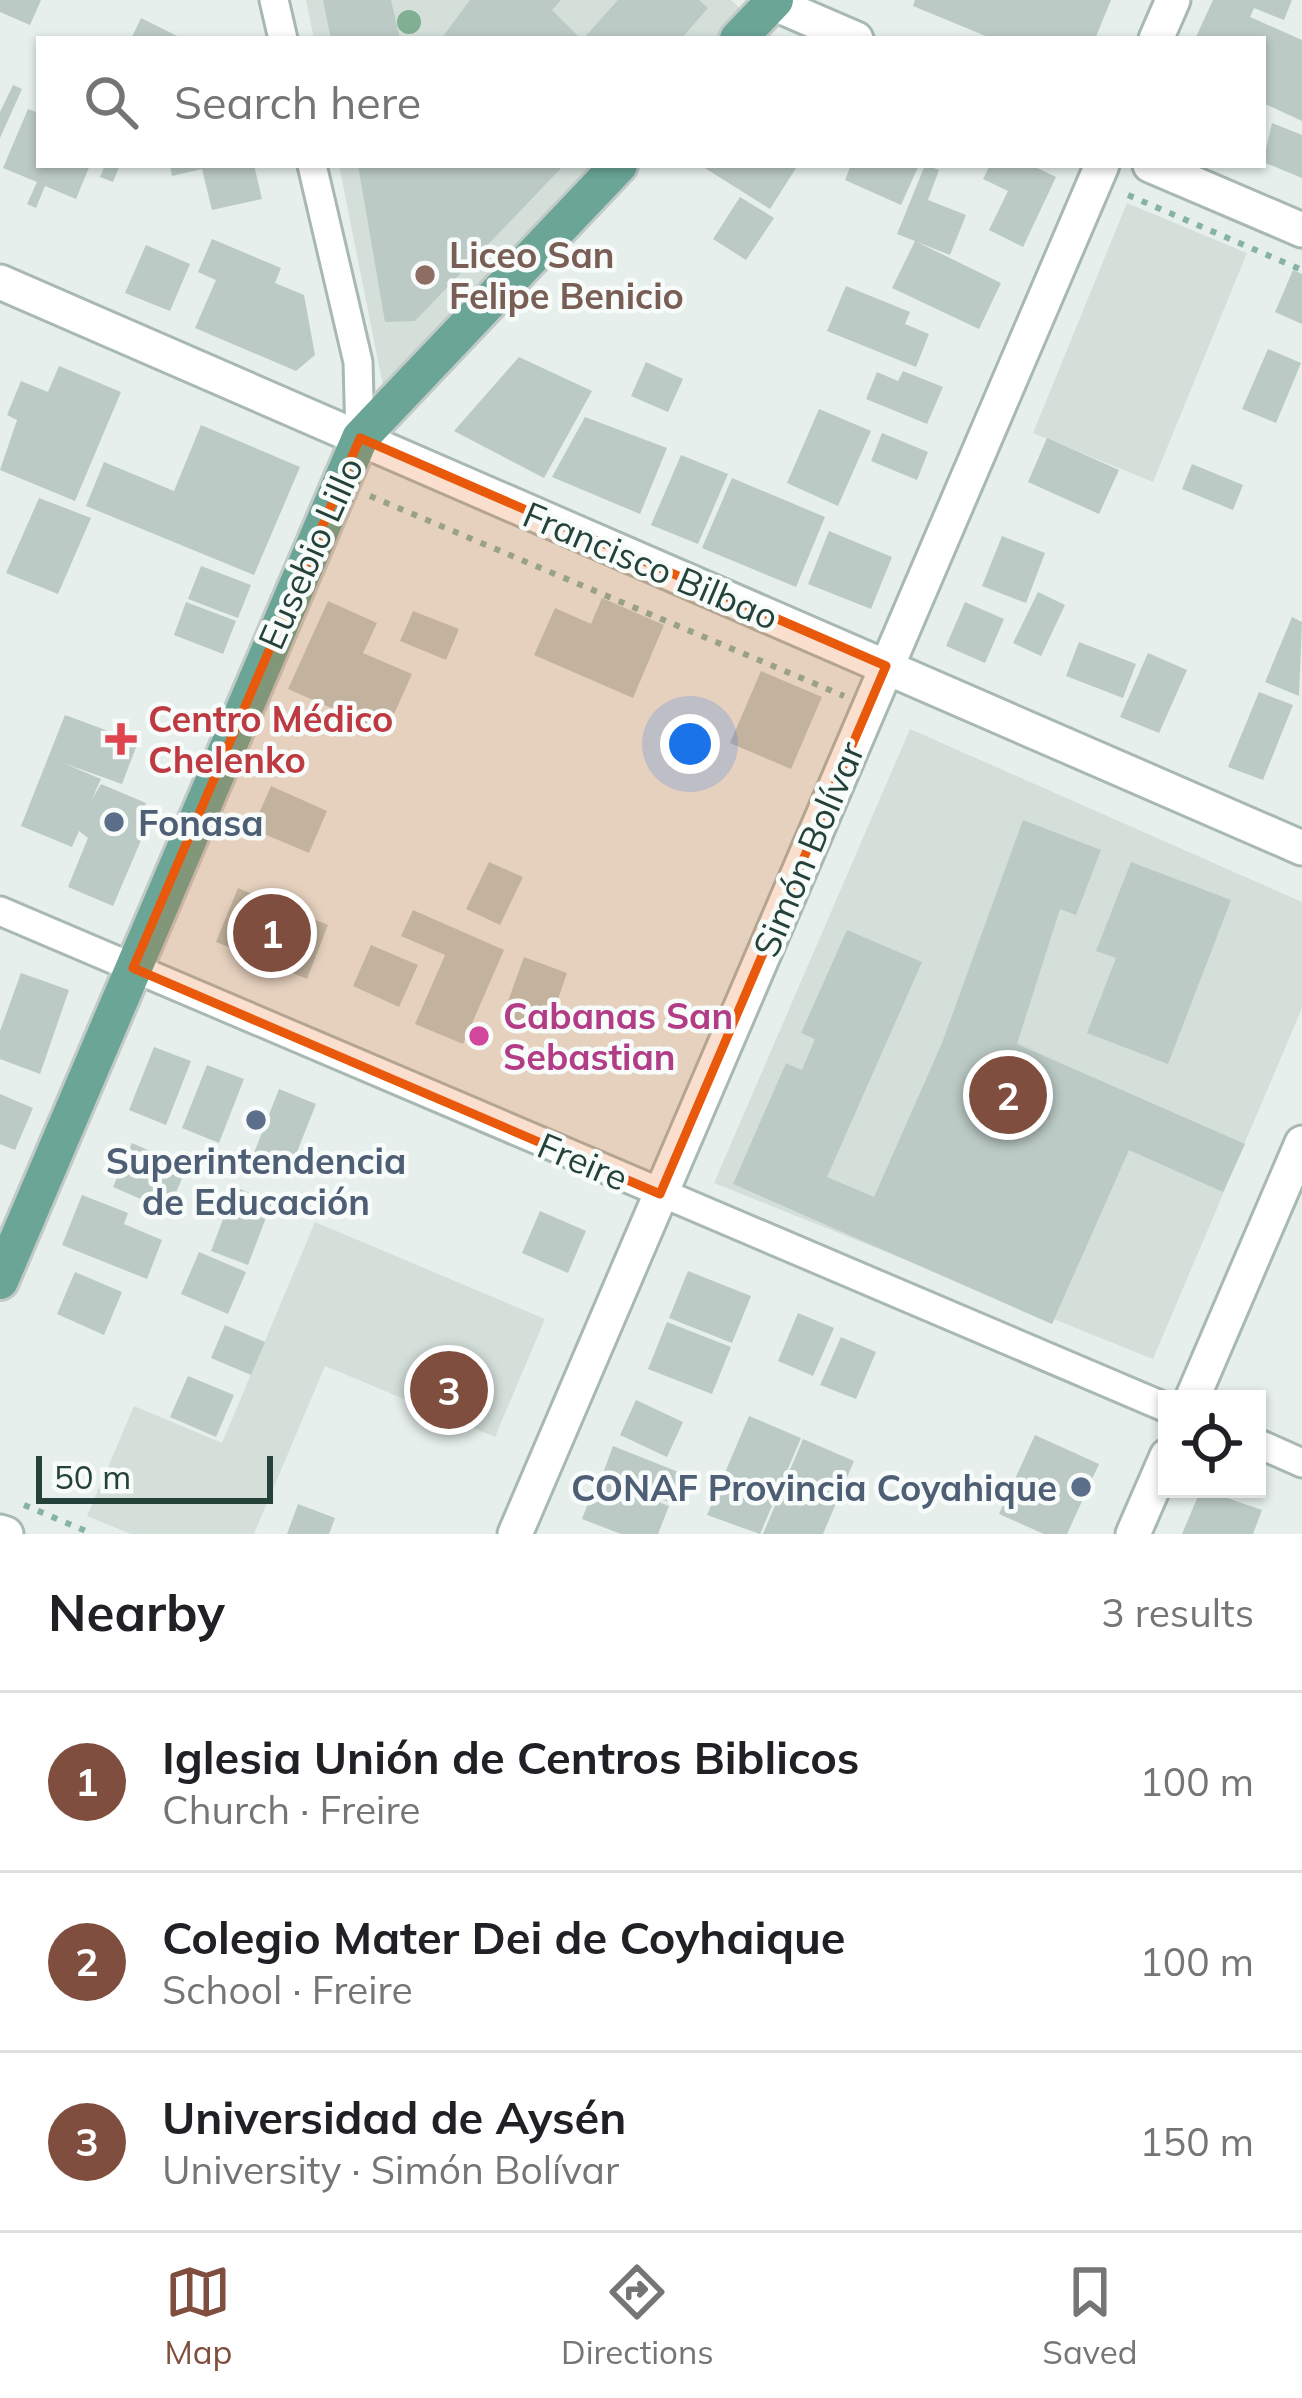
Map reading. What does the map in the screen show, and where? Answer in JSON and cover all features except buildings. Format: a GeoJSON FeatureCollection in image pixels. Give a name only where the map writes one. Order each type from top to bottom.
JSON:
{"type":"FeatureCollection","features":[{"type":"Feature","properties":{"kind":"main road"},"geometry":{"type":"LineString","coordinates":[[742,36],[771,1]]}},
{"type":"Feature","properties":{"kind":"main road","name":"Eusebio Lillo"},"geometry":{"type":"LineString","coordinates":[[0,1281],[360,438],[617,168]]}},
{"type":"Feature","properties":{"kind":"street"},"geometry":{"type":"LineString","coordinates":[[274,0],[282,36]]}},
{"type":"Feature","properties":{"kind":"street"},"geometry":{"type":"LineString","coordinates":[[1157,36],[1173,0]]}},
{"type":"Feature","properties":{"kind":"street"},"geometry":{"type":"LineString","coordinates":[[771,1],[849,36]]}},
{"type":"Feature","properties":{"kind":"street"},"geometry":{"type":"LineString","coordinates":[[313,168],[358,362],[360,438]]}},
{"type":"Feature","properties":{"kind":"street","name":"Simón Bolívar"},"geometry":{"type":"LineString","coordinates":[[515,1534],[1101,168]]}},
{"type":"Feature","properties":{"kind":"street"},"geometry":{"type":"LineString","coordinates":[[1157,168],[1302,230]]}},
{"type":"Feature","properties":{"kind":"street","name":"Francisco Bilbao"},"geometry":{"type":"LineString","coordinates":[[0,282],[1302,848]]}},
{"type":"Feature","properties":{"kind":"street","name":"Freire"},"geometry":{"type":"LineString","coordinates":[[0,911],[1158,1404]]}},
{"type":"Feature","properties":{"kind":"street"},"geometry":{"type":"LineString","coordinates":[[1196,1390],[1302,1142]]}},
{"type":"Feature","properties":{"kind":"street"},"geometry":{"type":"LineString","coordinates":[[1266,1447],[1302,1463]]}},
{"type":"Feature","properties":{"kind":"street"},"geometry":{"type":"LineString","coordinates":[[1133,1534],[1158,1477]]}},
{"type":"Feature","properties":{"kind":"path"},"geometry":{"type":"LineString","coordinates":[[1127,195],[1302,270]]}},
{"type":"Feature","properties":{"kind":"path"},"geometry":{"type":"LineString","coordinates":[[338,482],[869,707]]}},
{"type":"Feature","properties":{"kind":"path"},"geometry":{"type":"LineString","coordinates":[[8,1523],[93,1534]]}},
{"type":"Feature","properties":{"kind":"highlighted area"},"geometry":{"type":"Polygon","coordinates":[[[360,438],[886,666],[660,1194],[133,968],[360,438]]]}},
{"type":"Feature","properties":{"kind":"shaded area"},"geometry":{"type":"Polygon","coordinates":[[[306,0],[731,0],[744,12],[720,36],[313,36],[306,0]]]}},
{"type":"Feature","properties":{"kind":"shaded area","name":"Liceo San Felipe Benicio"},"geometry":{"type":"Polygon","coordinates":[[[340,168],[593,168],[383,386],[340,168]]]}},
{"type":"Feature","properties":{"kind":"shaded area"},"geometry":{"type":"Polygon","coordinates":[[[1127,203],[1247,253],[1153,482],[1033,433],[1127,203]]]}},
{"type":"Feature","properties":{"kind":"shaded area"},"geometry":{"type":"Polygon","coordinates":[[[910,729],[1302,902],[1302,1008],[1153,1359],[714,1183],[910,729]]]}},
{"type":"Feature","properties":{"kind":"shaded area"},"geometry":{"type":"Polygon","coordinates":[[[315,1222],[545,1319],[495,1437],[325,1366],[254,1534],[131,1534],[87,1516],[134,1406],[222,1443],[315,1222]]]}},
{"type":"Feature","properties":{"kind":"place","name":"Liceo San Felipe Benicio"},"geometry":{"type":"Point","coordinates":[425,275]}},
{"type":"Feature","properties":{"kind":"place","name":"Centro Médico Chelenko"},"geometry":{"type":"Point","coordinates":[121,739]}},
{"type":"Feature","properties":{"kind":"place","name":"Fonasa"},"geometry":{"type":"Point","coordinates":[114,822]}},
{"type":"Feature","properties":{"kind":"place","name":"Iglesia Unión de Centros Biblicos"},"geometry":{"type":"Point","coordinates":[272,933]}},
{"type":"Feature","properties":{"kind":"place","name":"Cabanas San Sebastian"},"geometry":{"type":"Point","coordinates":[479,1036]}},
{"type":"Feature","properties":{"kind":"place","name":"Colegio Mater Dei de Coyhaique"},"geometry":{"type":"Point","coordinates":[1008,1095]}},
{"type":"Feature","properties":{"kind":"place","name":"Superintendencia de Educación"},"geometry":{"type":"Point","coordinates":[256,1120]}},
{"type":"Feature","properties":{"kind":"place","name":"Universidad de Aysén"},"geometry":{"type":"Point","coordinates":[449,1390]}},
{"type":"Feature","properties":{"kind":"place","name":"CONAF Provincia Coyahique"},"geometry":{"type":"Point","coordinates":[1081,1487]}}]}
